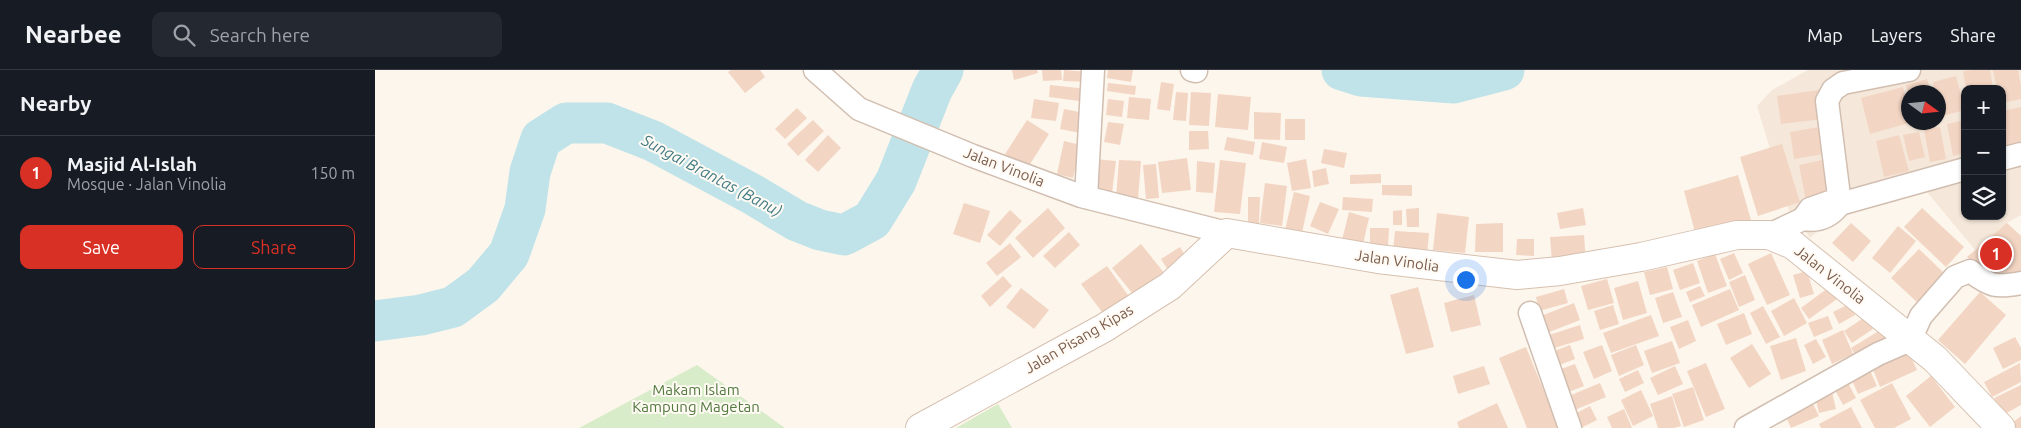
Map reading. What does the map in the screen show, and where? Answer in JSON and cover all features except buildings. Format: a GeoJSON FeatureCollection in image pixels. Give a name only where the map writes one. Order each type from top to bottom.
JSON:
{"type":"FeatureCollection","features":[{"type":"Feature","properties":{"kind":"street","name":"Jalan Vinolia"},"geometry":{"type":"LineString","coordinates":[[815,70],[859,109],[973,156],[1086,198],[1227,234],[1378,259],[1517,275],[1560,271],[1641,257],[1737,234],[1769,235],[1793,245],[1935,359],[2001,428]]}},
{"type":"Feature","properties":{"kind":"street"},"geometry":{"type":"LineString","coordinates":[[1086,198],[1093,70]]}},
{"type":"Feature","properties":{"kind":"street"},"geometry":{"type":"LineString","coordinates":[[1840,204],[1827,101],[1833,90],[1843,84],[1909,70]]}},
{"type":"Feature","properties":{"kind":"street"},"geometry":{"type":"LineString","coordinates":[[2006,158],[2021,154]]}},
{"type":"Feature","properties":{"kind":"street"},"geometry":{"type":"LineString","coordinates":[[1769,235],[1803,219],[1810,208],[1831,202],[1840,204],[1961,170]]}},
{"type":"Feature","properties":{"kind":"street","name":"Jalan Pisang Kipas"},"geometry":{"type":"LineString","coordinates":[[920,428],[1104,328],[1170,286],[1227,234]]}},
{"type":"Feature","properties":{"kind":"street"},"geometry":{"type":"LineString","coordinates":[[1746,428],[1878,354],[1911,340],[1921,316],[1955,277],[1970,271],[1987,284],[2002,287],[2021,283]]}},
{"type":"Feature","properties":{"kind":"street"},"geometry":{"type":"LineString","coordinates":[[1530,313],[1570,428]]}},
{"type":"Feature","properties":{"kind":"shaded area"},"geometry":{"type":"Polygon","coordinates":[[[1808,70],[2021,70],[2021,215],[2007,223],[1975,250],[1927,192],[1840,214],[1810,238],[1789,211],[1757,106],[1772,90],[1808,70]]]}},
{"type":"Feature","properties":{"kind":"green space","name":"Makam Islam Kampung Magetan"},"geometry":{"type":"Polygon","coordinates":[[[697,365],[785,428],[579,428],[697,365]]]}},
{"type":"Feature","properties":{"kind":"green space"},"geometry":{"type":"Polygon","coordinates":[[[998,404],[1012,428],[956,428],[998,404]]]}},
{"type":"Feature","properties":{"kind":"waterway","name":"Sungai Brantas (Banu)"},"geometry":{"type":"LineString","coordinates":[[375,321],[421,315],[453,307],[483,285],[509,254],[525,209],[530,172],[541,139],[566,123],[607,123],[653,141],[752,194],[797,221],[820,230],[844,235],[872,220],[896,181],[932,90],[943,70]]}},
{"type":"Feature","properties":{"kind":"waterway","name":"Sungai Brantas (Banu)"},"geometry":{"type":"LineString","coordinates":[[1342,70],[1361,76],[1454,83],[1504,70]]}},
{"type":"Feature","properties":{"kind":"place","name":"Masjid Al-Islah"},"geometry":{"type":"Point","coordinates":[1996,254]}}]}
